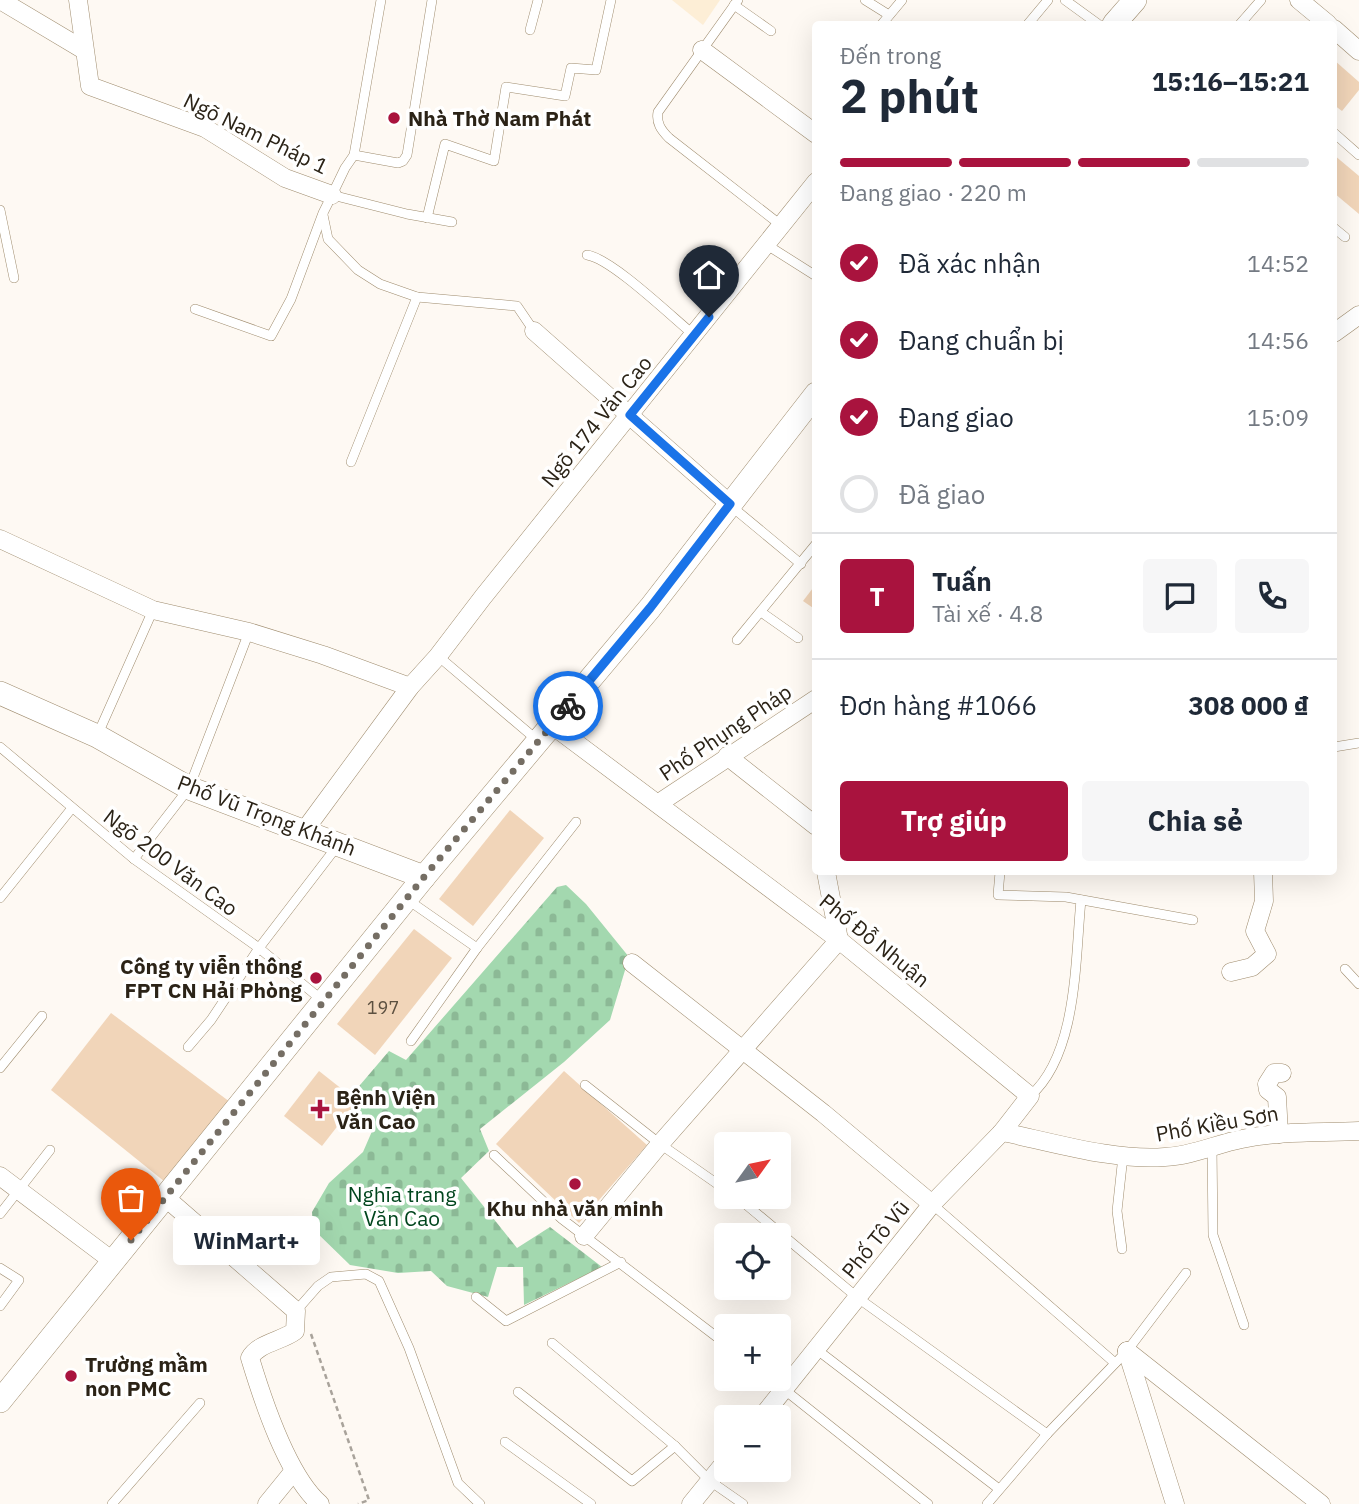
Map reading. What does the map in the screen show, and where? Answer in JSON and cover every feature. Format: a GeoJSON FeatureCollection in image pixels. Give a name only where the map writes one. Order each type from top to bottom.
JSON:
{"type":"FeatureCollection","features":[{"type":"Feature","properties":{"kind":"street"},"geometry":{"type":"LineString","coordinates":[[0,0],[84,50]]}},
{"type":"Feature","properties":{"kind":"street"},"geometry":{"type":"LineString","coordinates":[[78,0],[84,50]]}},
{"type":"Feature","properties":{"kind":"street"},"geometry":{"type":"LineString","coordinates":[[1117,21],[1135,0]]}},
{"type":"Feature","properties":{"kind":"street"},"geometry":{"type":"LineString","coordinates":[[1299,0],[1324,21]]}},
{"type":"Feature","properties":{"kind":"street"},"geometry":{"type":"LineString","coordinates":[[1337,32],[1359,51]]}},
{"type":"Feature","properties":{"kind":"street","name":"Ngõ Nam Pháp 1"},"geometry":{"type":"LineString","coordinates":[[84,50],[90,86],[205,128],[285,178],[332,195]]}},
{"type":"Feature","properties":{"kind":"street"},"geometry":{"type":"LineString","coordinates":[[702,50],[812,131]]}},
{"type":"Feature","properties":{"kind":"street","name":"Ngõ 174 Văn Cao"},"geometry":{"type":"LineString","coordinates":[[304,831],[410,687],[439,656],[483,597],[812,187]]}},
{"type":"Feature","properties":{"kind":"street"},"geometry":{"type":"LineString","coordinates":[[1337,331],[1359,315]]}},
{"type":"Feature","properties":{"kind":"street"},"geometry":{"type":"LineString","coordinates":[[534,331],[730,504]]}},
{"type":"Feature","properties":{"kind":"street"},"geometry":{"type":"LineString","coordinates":[[0,1401],[424,877],[650,608],[812,399]]}},
{"type":"Feature","properties":{"kind":"street"},"geometry":{"type":"LineString","coordinates":[[0,539],[153,610],[249,632],[323,655],[410,687]]}},
{"type":"Feature","properties":{"kind":"street","name":"Phố Vũ Trọng Khánh"},"geometry":{"type":"LineString","coordinates":[[0,693],[97,736],[189,788],[424,877]]}},
{"type":"Feature","properties":{"kind":"street","name":"Phố Phụng Pháp"},"geometry":{"type":"LineString","coordinates":[[659,803],[812,702]]}},
{"type":"Feature","properties":{"kind":"street","name":"Phố Đỗ Nhuận"},"geometry":{"type":"LineString","coordinates":[[545,733],[613,772],[659,803],[839,940],[1030,1096]]}},
{"type":"Feature","properties":{"kind":"street"},"geometry":{"type":"LineString","coordinates":[[727,756],[812,823]]}},
{"type":"Feature","properties":{"kind":"street"},"geometry":{"type":"LineString","coordinates":[[584,1236],[660,1144],[839,940],[827,875]]}},
{"type":"Feature","properties":{"kind":"street"},"geometry":{"type":"LineString","coordinates":[[1231,972],[1252,967],[1267,954],[1255,931],[1264,901],[1263,875]]}},
{"type":"Feature","properties":{"kind":"street"},"geometry":{"type":"LineString","coordinates":[[632,963],[743,1049],[932,1204]]}},
{"type":"Feature","properties":{"kind":"street"},"geometry":{"type":"LineString","coordinates":[[1279,1134],[1277,1097],[1268,1090],[1267,1084],[1274,1073],[1282,1073]]}},
{"type":"Feature","properties":{"kind":"street","name":"Phố Tô Vũ"},"geometry":{"type":"LineString","coordinates":[[791,1372],[816,1349],[932,1204],[1002,1132],[1030,1096]]}},
{"type":"Feature","properties":{"kind":"street","name":"Phố Kiều Sơn"},"geometry":{"type":"LineString","coordinates":[[1002,1132],[1123,1156],[1162,1158],[1182,1156],[1244,1138],[1279,1134],[1359,1132]]}},
{"type":"Feature","properties":{"kind":"street"},"geometry":{"type":"LineString","coordinates":[[0,1176],[114,1262]]}},
{"type":"Feature","properties":{"kind":"street"},"geometry":{"type":"LineString","coordinates":[[166,1198],[296,1311],[295,1331],[260,1348],[252,1353],[250,1358],[293,1472],[310,1496],[320,1504]]}},
{"type":"Feature","properties":{"kind":"street"},"geometry":{"type":"LineString","coordinates":[[1121,1357],[1175,1504]]}},
{"type":"Feature","properties":{"kind":"street"},"geometry":{"type":"LineString","coordinates":[[1121,1357],[1321,1504]]}},
{"type":"Feature","properties":{"kind":"street"},"geometry":{"type":"LineString","coordinates":[[267,1504],[293,1472]]}},
{"type":"Feature","properties":{"kind":"street"},"geometry":{"type":"LineString","coordinates":[[691,1504],[714,1476]]}},
{"type":"Feature","properties":{"kind":"lane"},"geometry":{"type":"LineString","coordinates":[[195,309],[271,336],[291,299],[323,213],[354,155],[381,0]]}},
{"type":"Feature","properties":{"kind":"lane"},"geometry":{"type":"LineString","coordinates":[[354,155],[398,163],[404,161],[432,0]]}},
{"type":"Feature","properties":{"kind":"lane"},"geometry":{"type":"LineString","coordinates":[[530,30],[538,0]]}},
{"type":"Feature","properties":{"kind":"lane"},"geometry":{"type":"LineString","coordinates":[[427,218],[445,144],[494,161],[506,87],[565,96],[571,68],[596,70],[611,0]]}},
{"type":"Feature","properties":{"kind":"lane"},"geometry":{"type":"LineString","coordinates":[[865,0],[889,15]]}},
{"type":"Feature","properties":{"kind":"lane"},"geometry":{"type":"LineString","coordinates":[[884,21],[902,0]]}},
{"type":"Feature","properties":{"kind":"lane"},"geometry":{"type":"LineString","coordinates":[[1030,21],[1048,0]]}},
{"type":"Feature","properties":{"kind":"lane"},"geometry":{"type":"LineString","coordinates":[[1065,0],[1094,21]]}},
{"type":"Feature","properties":{"kind":"lane"},"geometry":{"type":"LineString","coordinates":[[1243,21],[1261,0]]}},
{"type":"Feature","properties":{"kind":"lane"},"geometry":{"type":"LineString","coordinates":[[771,31],[736,3],[658,112],[657,119],[669,138],[782,226]]}},
{"type":"Feature","properties":{"kind":"lane"},"geometry":{"type":"LineString","coordinates":[[1337,136],[1359,155]]}},
{"type":"Feature","properties":{"kind":"lane"},"geometry":{"type":"LineString","coordinates":[[332,195],[452,222]]}},
{"type":"Feature","properties":{"kind":"lane"},"geometry":{"type":"LineString","coordinates":[[0,210],[14,278]]}},
{"type":"Feature","properties":{"kind":"lane"},"geometry":{"type":"LineString","coordinates":[[323,213],[328,239],[358,271],[380,285],[418,297],[517,306],[534,331]]}},
{"type":"Feature","properties":{"kind":"lane"},"geometry":{"type":"LineString","coordinates":[[1337,230],[1345,237]]}},
{"type":"Feature","properties":{"kind":"lane"},"geometry":{"type":"LineString","coordinates":[[767,245],[812,273]]}},
{"type":"Feature","properties":{"kind":"lane"},"geometry":{"type":"LineString","coordinates":[[587,255],[594,256],[615,270],[694,335]]}},
{"type":"Feature","properties":{"kind":"lane"},"geometry":{"type":"LineString","coordinates":[[351,462],[418,297]]}},
{"type":"Feature","properties":{"kind":"lane"},"geometry":{"type":"LineString","coordinates":[[730,504],[801,564]]}},
{"type":"Feature","properties":{"kind":"lane"},"geometry":{"type":"LineString","coordinates":[[737,640],[812,549]]}},
{"type":"Feature","properties":{"kind":"lane"},"geometry":{"type":"LineString","coordinates":[[97,736],[153,610]]}},
{"type":"Feature","properties":{"kind":"lane"},"geometry":{"type":"LineString","coordinates":[[761,612],[798,638]]}},
{"type":"Feature","properties":{"kind":"lane"},"geometry":{"type":"LineString","coordinates":[[134,859],[189,788],[249,632]]}},
{"type":"Feature","properties":{"kind":"lane"},"geometry":{"type":"LineString","coordinates":[[439,656],[545,733]]}},
{"type":"Feature","properties":{"kind":"lane"},"geometry":{"type":"LineString","coordinates":[[1337,747],[1359,743]]}},
{"type":"Feature","properties":{"kind":"lane","name":"Ngõ 200 Văn Cao"},"geometry":{"type":"LineString","coordinates":[[0,747],[134,859],[258,948],[324,1002]]}},
{"type":"Feature","properties":{"kind":"lane"},"geometry":{"type":"LineString","coordinates":[[0,898],[72,808]]}},
{"type":"Feature","properties":{"kind":"lane"},"geometry":{"type":"LineString","coordinates":[[411,1041],[477,948],[576,822]]}},
{"type":"Feature","properties":{"kind":"lane"},"geometry":{"type":"LineString","coordinates":[[188,1047],[211,1020],[258,948],[339,843]]}},
{"type":"Feature","properties":{"kind":"lane"},"geometry":{"type":"LineString","coordinates":[[1000,875],[998,895],[1066,897],[1193,920]]}},
{"type":"Feature","properties":{"kind":"lane"},"geometry":{"type":"LineString","coordinates":[[407,898],[477,948]]}},
{"type":"Feature","properties":{"kind":"lane"},"geometry":{"type":"LineString","coordinates":[[1030,1096],[1048,1076],[1063,1039],[1072,995],[1081,900]]}},
{"type":"Feature","properties":{"kind":"lane"},"geometry":{"type":"LineString","coordinates":[[1345,969],[1359,984]]}},
{"type":"Feature","properties":{"kind":"lane"},"geometry":{"type":"LineString","coordinates":[[0,1068],[42,1016]]}},
{"type":"Feature","properties":{"kind":"lane"},"geometry":{"type":"LineString","coordinates":[[584,1085],[714,1182]]}},
{"type":"Feature","properties":{"kind":"lane"},"geometry":{"type":"LineString","coordinates":[[1212,1147],[1213,1235],[1244,1325]]}},
{"type":"Feature","properties":{"kind":"lane"},"geometry":{"type":"LineString","coordinates":[[0,1214],[50,1150]]}},
{"type":"Feature","properties":{"kind":"lane"},"geometry":{"type":"LineString","coordinates":[[494,1155],[544,1203],[584,1236],[714,1335]]}},
{"type":"Feature","properties":{"kind":"lane"},"geometry":{"type":"LineString","coordinates":[[1122,1249],[1117,1211],[1123,1156]]}},
{"type":"Feature","properties":{"kind":"lane"},"geometry":{"type":"LineString","coordinates":[[932,1204],[1121,1357]]}},
{"type":"Feature","properties":{"kind":"lane"},"geometry":{"type":"LineString","coordinates":[[752,1209],[858,1297],[1047,1434]]}},
{"type":"Feature","properties":{"kind":"lane"},"geometry":{"type":"LineString","coordinates":[[476,1297],[506,1321],[621,1262]]}},
{"type":"Feature","properties":{"kind":"lane"},"geometry":{"type":"LineString","coordinates":[[0,1268],[19,1280],[0,1306]]}},
{"type":"Feature","properties":{"kind":"lane"},"geometry":{"type":"LineString","coordinates":[[987,1504],[1047,1434],[1121,1357],[1186,1273]]}},
{"type":"Feature","properties":{"kind":"lane"},"geometry":{"type":"LineString","coordinates":[[296,1311],[305,1299],[331,1277],[366,1274],[379,1281],[414,1360],[458,1483],[480,1504]]}},
{"type":"Feature","properties":{"kind":"lane"},"geometry":{"type":"LineString","coordinates":[[552,1343],[675,1446],[710,1481],[743,1504]]}},
{"type":"Feature","properties":{"kind":"lane"},"geometry":{"type":"LineString","coordinates":[[816,1349],[999,1489]]}},
{"type":"Feature","properties":{"kind":"lane"},"geometry":{"type":"LineString","coordinates":[[787,1391],[928,1504]]}},
{"type":"Feature","properties":{"kind":"lane"},"geometry":{"type":"LineString","coordinates":[[518,1392],[632,1481],[675,1446]]}},
{"type":"Feature","properties":{"kind":"lane"},"geometry":{"type":"LineString","coordinates":[[112,1504],[200,1403]]}},
{"type":"Feature","properties":{"kind":"lane"},"geometry":{"type":"LineString","coordinates":[[505,1442],[591,1504]]}},
{"type":"Feature","properties":{"kind":"path"},"geometry":{"type":"LineString","coordinates":[[296,1311],[309,1331],[369,1500],[358,1504]]}},
{"type":"Feature","properties":{"kind":"shaded area"},"geometry":{"type":"Polygon","coordinates":[[[672,0],[720,0],[703,25],[672,0]]]}},
{"type":"Feature","properties":{"kind":"green space","name":"Nghĩa trang Văn Cao"},"geometry":{"type":"Polygon","coordinates":[[[566,885],[586,904],[629,957],[610,1020],[564,1062],[480,1129],[489,1151],[461,1178],[517,1248],[550,1227],[602,1267],[524,1305],[523,1267],[497,1267],[488,1297],[447,1286],[431,1271],[398,1273],[350,1265],[313,1229],[312,1212],[329,1183],[363,1152],[373,1129],[343,1105],[389,1051],[406,1060],[557,887],[566,885]]]}},
{"type":"Feature","properties":{"kind":"building"},"geometry":{"type":"Polygon","coordinates":[[[1337,63],[1359,82],[1359,90],[1342,111],[1337,107],[1337,63]]]}},
{"type":"Feature","properties":{"kind":"building"},"geometry":{"type":"Polygon","coordinates":[[[1337,158],[1359,176],[1359,214],[1337,196],[1337,158]]]}},
{"type":"Feature","properties":{"kind":"building"},"geometry":{"type":"Polygon","coordinates":[[[812,589],[812,607],[803,601],[812,589]]]}},
{"type":"Feature","properties":{"kind":"building"},"geometry":{"type":"Polygon","coordinates":[[[510,810],[544,838],[473,926],[439,899],[510,810]]]}},
{"type":"Feature","properties":{"kind":"building"},"geometry":{"type":"Polygon","coordinates":[[[414,929],[452,958],[375,1055],[337,1024],[414,929]]]}},
{"type":"Feature","properties":{"kind":"building"},"geometry":{"type":"Polygon","coordinates":[[[111,1013],[230,1102],[165,1182],[51,1090],[111,1013]]]}},
{"type":"Feature","properties":{"kind":"building","name":"Bệnh Viện Văn Cao"},"geometry":{"type":"Polygon","coordinates":[[[319,1071],[357,1101],[322,1146],[284,1116],[319,1071]]]}},
{"type":"Feature","properties":{"kind":"building","name":"Khu nhà văn minh"},"geometry":{"type":"Polygon","coordinates":[[[564,1071],[647,1145],[579,1223],[496,1144],[564,1071]]]}},
{"type":"Feature","properties":{"kind":"way so far"},"geometry":{"type":"LineString","coordinates":[[131,1240],[424,877],[568,706]]}},
{"type":"Feature","properties":{"kind":"place","name":"Nhà Thờ Nam Phát"},"geometry":{"type":"Point","coordinates":[394,118]}},
{"type":"Feature","properties":{"kind":"place","name":"Công ty viễn thông FPT CN Hải Phòng"},"geometry":{"type":"Point","coordinates":[316,978]}},
{"type":"Feature","properties":{"kind":"place","name":"Bệnh Viện Văn Cao"},"geometry":{"type":"Point","coordinates":[320,1109]}},
{"type":"Feature","properties":{"kind":"place","name":"Khu nhà văn minh"},"geometry":{"type":"Point","coordinates":[575,1184]}},
{"type":"Feature","properties":{"kind":"place","name":"WinMart+"},"geometry":{"type":"Point","coordinates":[131,1240]}},
{"type":"Feature","properties":{"kind":"place","name":"Trường mầm non PMC"},"geometry":{"type":"Point","coordinates":[71,1376]}},
{"type":"Feature","properties":{"kind":"route"},"geometry":{"type":"LineString","coordinates":[[568,706],[650,608],[730,504],[630,415],[709,317]]}}]}
